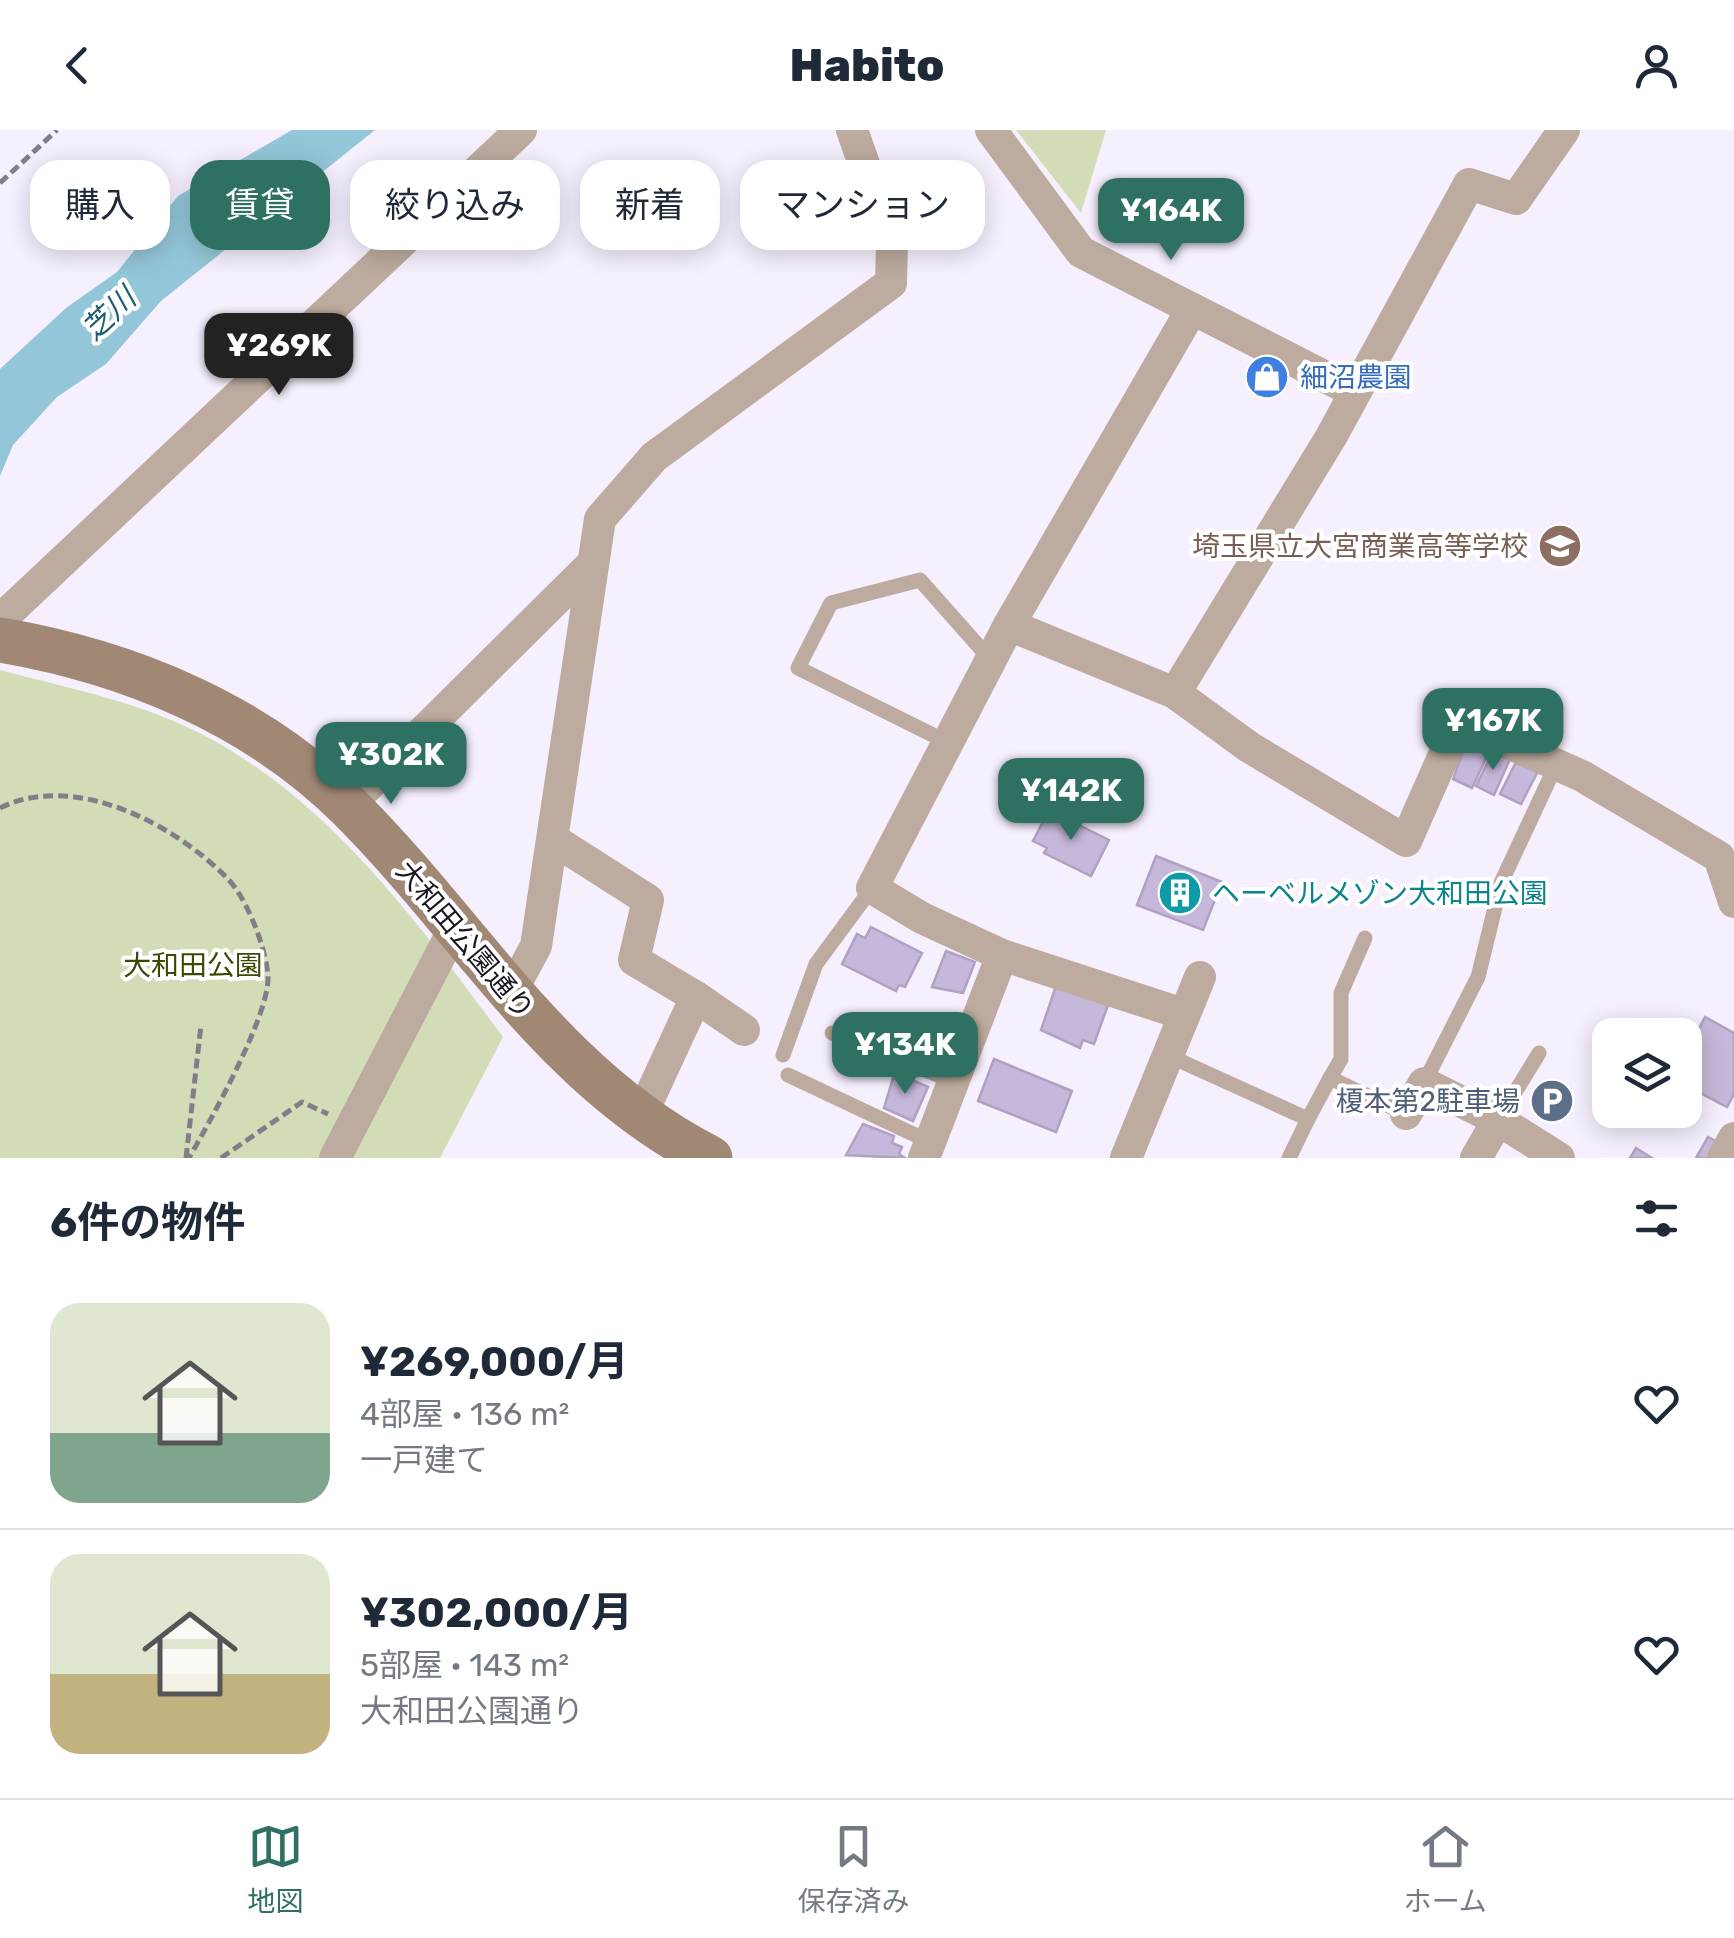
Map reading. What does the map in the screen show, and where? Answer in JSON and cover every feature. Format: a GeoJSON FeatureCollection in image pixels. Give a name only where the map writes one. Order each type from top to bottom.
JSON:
{"type":"FeatureCollection","features":[{"type":"Feature","properties":{"kind":"street"},"geometry":{"type":"LineString","coordinates":[[0,620],[521,130]]}},
{"type":"Feature","properties":{"kind":"street"},"geometry":{"type":"LineString","coordinates":[[510,996],[536,946],[600,518],[654,457],[891,282],[892,244],[852,130]]}},
{"type":"Feature","properties":{"kind":"street"},"geometry":{"type":"LineString","coordinates":[[991,130],[1081,252],[1355,392]]}},
{"type":"Feature","properties":{"kind":"street"},"geometry":{"type":"LineString","coordinates":[[1174,693],[1355,392],[1468,184],[1516,199],[1564,130]]}},
{"type":"Feature","properties":{"kind":"street"},"geometry":{"type":"LineString","coordinates":[[1183,1014],[1002,955],[922,918],[872,888],[1009,625],[1192,309]]}},
{"type":"Feature","properties":{"kind":"street"},"geometry":{"type":"LineString","coordinates":[[348,806],[592,563]]}},
{"type":"Feature","properties":{"kind":"street"},"geometry":{"type":"LineString","coordinates":[[1009,625],[1174,693],[1249,747],[1406,841],[1459,721],[1556,764],[1719,858],[1734,902]]}},
{"type":"Feature","properties":{"kind":"street","name":"大和田公園通り"},"geometry":{"type":"LineString","coordinates":[[0,640],[90,660],[190,697],[289,757],[348,806],[552,1042],[640,1118],[710,1158]]}},
{"type":"Feature","properties":{"kind":"street"},"geometry":{"type":"LineString","coordinates":[[554,840],[648,900],[634,960],[744,1030]]}},
{"type":"Feature","properties":{"kind":"street"},"geometry":{"type":"LineString","coordinates":[[334,1158],[455,926]]}},
{"type":"Feature","properties":{"kind":"street"},"geometry":{"type":"LineString","coordinates":[[927,1150],[1002,955]]}},
{"type":"Feature","properties":{"kind":"street"},"geometry":{"type":"LineString","coordinates":[[1126,1158],[1200,977]]}},
{"type":"Feature","properties":{"kind":"street"},"geometry":{"type":"LineString","coordinates":[[640,1118],[696,997]]}},
{"type":"Feature","properties":{"kind":"street"},"geometry":{"type":"LineString","coordinates":[[1406,1114],[1424,1083],[1498,1120],[1559,1158]]}},
{"type":"Feature","properties":{"kind":"street"},"geometry":{"type":"LineString","coordinates":[[1476,1158],[1498,1120]]}},
{"type":"Feature","properties":{"kind":"street"},"geometry":{"type":"LineString","coordinates":[[1723,1158],[1734,1138]]}},
{"type":"Feature","properties":{"kind":"lane"},"geometry":{"type":"LineString","coordinates":[[947,742],[798,668],[831,602],[920,580],[991,659]]}},
{"type":"Feature","properties":{"kind":"lane"},"geometry":{"type":"LineString","coordinates":[[1424,1083],[1478,977],[1501,883],[1556,764]]}},
{"type":"Feature","properties":{"kind":"lane"},"geometry":{"type":"LineString","coordinates":[[782,1055],[816,964],[872,888]]}},
{"type":"Feature","properties":{"kind":"lane"},"geometry":{"type":"LineString","coordinates":[[1288,1158],[1341,1059],[1342,993],[1364,938]]}},
{"type":"Feature","properties":{"kind":"lane"},"geometry":{"type":"LineString","coordinates":[[832,1033],[953,1081]]}},
{"type":"Feature","properties":{"kind":"lane"},"geometry":{"type":"LineString","coordinates":[[1498,1120],[1539,1053]]}},
{"type":"Feature","properties":{"kind":"lane"},"geometry":{"type":"LineString","coordinates":[[1166,1054],[1308,1119]]}},
{"type":"Feature","properties":{"kind":"lane"},"geometry":{"type":"LineString","coordinates":[[788,1075],[927,1150]]}},
{"type":"Feature","properties":{"kind":"lane"},"geometry":{"type":"LineString","coordinates":[[1330,1078],[1406,1114]]}},
{"type":"Feature","properties":{"kind":"path"},"geometry":{"type":"LineString","coordinates":[[0,183],[57,130]]}},
{"type":"Feature","properties":{"kind":"path"},"geometry":{"type":"LineString","coordinates":[[0,808],[22,797],[70,797],[110,806],[159,825],[230,880],[254,927],[268,978],[240,1061],[188,1158]]}},
{"type":"Feature","properties":{"kind":"path"},"geometry":{"type":"LineString","coordinates":[[188,1158],[202,1024]]}},
{"type":"Feature","properties":{"kind":"path"},"geometry":{"type":"LineString","coordinates":[[221,1158],[302,1102],[352,1124]]}},
{"type":"Feature","properties":{"kind":"green space"},"geometry":{"type":"Polygon","coordinates":[[[1016,130],[1106,130],[1081,213],[1016,130]]]}},
{"type":"Feature","properties":{"kind":"green space","name":"大和田公園"},"geometry":{"type":"Polygon","coordinates":[[[0,670],[134,706],[211,739],[297,799],[372,872],[503,1037],[440,1158],[0,1158],[0,670]]]}},
{"type":"Feature","properties":{"kind":"water"},"geometry":{"type":"Polygon","coordinates":[[[292,130],[375,130],[330,166],[330,160],[240,160],[292,130]]]}},
{"type":"Feature","properties":{"kind":"water","name":"芝川"},"geometry":{"type":"Polygon","coordinates":[[[190,189],[190,250],[225,250],[161,301],[106,364],[57,397],[13,445],[0,476],[0,369],[66,308],[117,272],[135,250],[170,250],[170,206],[190,189]]]}},
{"type":"Feature","properties":{"kind":"building"},"geometry":{"type":"Polygon","coordinates":[[[1469,734],[1492,745],[1472,788],[1453,779],[1469,734]]]}},
{"type":"Feature","properties":{"kind":"building"},"geometry":{"type":"Polygon","coordinates":[[[1493,751],[1510,759],[1494,795],[1476,786],[1493,751]]]}},
{"type":"Feature","properties":{"kind":"building"},"geometry":{"type":"Polygon","coordinates":[[[1517,760],[1538,771],[1521,804],[1500,794],[1517,760]]]}},
{"type":"Feature","properties":{"kind":"building"},"geometry":{"type":"Polygon","coordinates":[[[1049,810],[1109,840],[1091,876],[1044,853],[1047,848],[1033,841],[1049,810]]]}},
{"type":"Feature","properties":{"kind":"building","name":"ヘーベルメゾン大和田公園"},"geometry":{"type":"Polygon","coordinates":[[[1156,856],[1222,882],[1203,930],[1137,905],[1156,856]]]}},
{"type":"Feature","properties":{"kind":"building"},"geometry":{"type":"Polygon","coordinates":[[[871,927],[922,953],[905,987],[899,985],[896,991],[842,964],[857,934],[865,938],[871,927]]]}},
{"type":"Feature","properties":{"kind":"building"},"geometry":{"type":"Polygon","coordinates":[[[946,951],[975,962],[963,993],[932,987],[946,951]]]}},
{"type":"Feature","properties":{"kind":"building"},"geometry":{"type":"Polygon","coordinates":[[[1056,986],[1108,1005],[1094,1044],[1083,1040],[1080,1048],[1041,1030],[1056,986]]]}},
{"type":"Feature","properties":{"kind":"building"},"geometry":{"type":"Polygon","coordinates":[[[916,1014],[948,1028],[937,1053],[930,1050],[929,1054],[904,1044],[916,1014]]]}},
{"type":"Feature","properties":{"kind":"building"},"geometry":{"type":"Polygon","coordinates":[[[1705,1017],[1734,1033],[1734,1094],[1727,1107],[1702,1094],[1705,1017]]]}},
{"type":"Feature","properties":{"kind":"building"},"geometry":{"type":"Polygon","coordinates":[[[994,1059],[1072,1091],[1056,1132],[978,1101],[994,1059]]]}},
{"type":"Feature","properties":{"kind":"building"},"geometry":{"type":"Polygon","coordinates":[[[901,1075],[928,1087],[913,1121],[884,1108],[893,1078],[899,1080],[901,1075]]]}},
{"type":"Feature","properties":{"kind":"building"},"geometry":{"type":"Polygon","coordinates":[[[863,1124],[894,1136],[892,1143],[902,1147],[899,1154],[905,1158],[846,1155],[863,1124]]]}},
{"type":"Feature","properties":{"kind":"building"},"geometry":{"type":"Polygon","coordinates":[[[1708,1137],[1723,1145],[1716,1158],[1696,1158],[1708,1137]]]}},
{"type":"Feature","properties":{"kind":"building"},"geometry":{"type":"Polygon","coordinates":[[[1636,1148],[1652,1158],[1630,1158],[1636,1148]]]}},
{"type":"Feature","properties":{"kind":"place","name":"細沼農園"},"geometry":{"type":"Point","coordinates":[1267,377]}},
{"type":"Feature","properties":{"kind":"place","name":"埼玉県立大宮商業高等学校"},"geometry":{"type":"Point","coordinates":[1560,546]}},
{"type":"Feature","properties":{"kind":"place","name":"ヘーベルメゾン大和田公園"},"geometry":{"type":"Point","coordinates":[1180,893]}},
{"type":"Feature","properties":{"kind":"place","name":"榎本第2駐車場"},"geometry":{"type":"Point","coordinates":[1552,1101]}}]}
